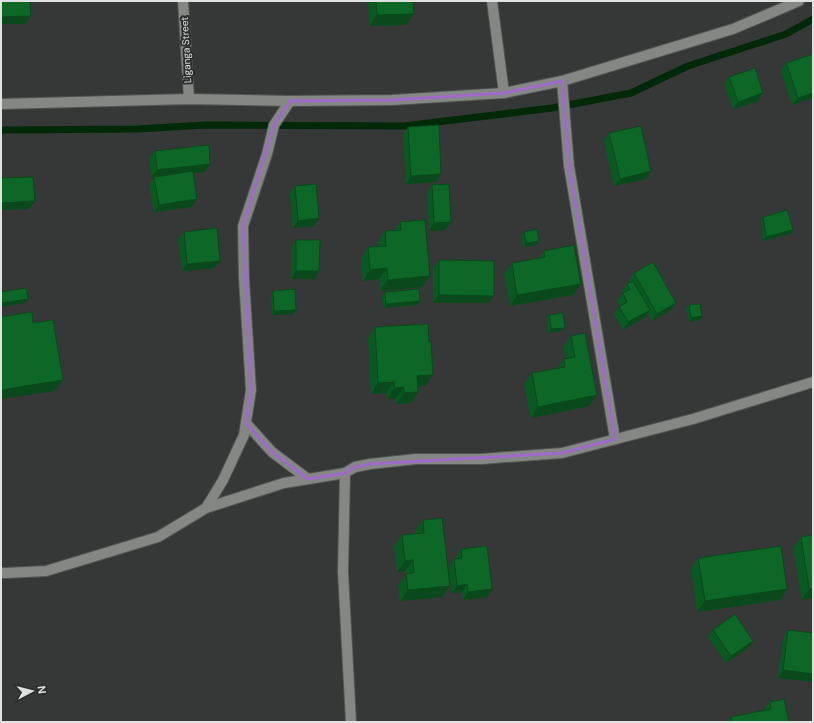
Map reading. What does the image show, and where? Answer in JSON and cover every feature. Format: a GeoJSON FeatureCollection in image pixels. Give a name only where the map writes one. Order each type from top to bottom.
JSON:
{"type":"FeatureCollection","features":[{"type":"Feature","properties":{"kind":"street","name":"Liganga Street"},"geometry":{"type":"LineString","coordinates":[[183,1],[189,99]]}},
{"type":"Feature","properties":{"kind":"street"},"geometry":{"type":"LineString","coordinates":[[492,1],[504,93]]}},
{"type":"Feature","properties":{"kind":"street"},"geometry":{"type":"LineString","coordinates":[[1,104],[189,99],[290,101],[392,100],[504,93],[562,81],[733,29],[799,1]]}},
{"type":"Feature","properties":{"kind":"street"},"geometry":{"type":"LineString","coordinates":[[562,81],[569,166],[615,440]]}},
{"type":"Feature","properties":{"kind":"street"},"geometry":{"type":"LineString","coordinates":[[206,508],[223,480],[244,435],[251,390],[244,279],[243,226],[267,154],[274,126],[290,101]]}},
{"type":"Feature","properties":{"kind":"street"},"geometry":{"type":"LineString","coordinates":[[1,573],[6,574],[46,571],[158,537],[206,508],[284,483],[345,473],[355,467],[370,464],[416,459],[481,459],[562,453],[700,416],[813,382]]}},
{"type":"Feature","properties":{"kind":"street"},"geometry":{"type":"LineString","coordinates":[[246,423],[272,452],[308,479]]}},
{"type":"Feature","properties":{"kind":"street"},"geometry":{"type":"LineString","coordinates":[[345,473],[343,572],[352,722]]}},
{"type":"Feature","properties":{"kind":"highlighted area"},"geometry":{"type":"Polygon","coordinates":[[[562,81],[569,166],[615,439],[562,453],[370,464],[355,467],[345,473],[308,479],[272,452],[246,423],[251,390],[243,226],[274,125],[290,101],[392,100],[504,93],[562,81]]]}},
{"type":"Feature","properties":{"kind":"building"},"geometry":{"type":"Polygon","coordinates":[[[1,1],[30,1],[31,16],[1,17],[1,1]]]}},
{"type":"Feature","properties":{"kind":"building"},"geometry":{"type":"Polygon","coordinates":[[[376,1],[413,1],[414,14],[377,15],[376,1]]]}},
{"type":"Feature","properties":{"kind":"building"},"geometry":{"type":"Polygon","coordinates":[[[813,54],[813,93],[798,98],[786,63],[813,54]]]}},
{"type":"Feature","properties":{"kind":"building"},"geometry":{"type":"Polygon","coordinates":[[[755,68],[763,93],[738,102],[729,77],[755,68]]]}},
{"type":"Feature","properties":{"kind":"building"},"geometry":{"type":"Polygon","coordinates":[[[439,125],[441,174],[411,176],[408,127],[439,125]]]}},
{"type":"Feature","properties":{"kind":"building"},"geometry":{"type":"Polygon","coordinates":[[[641,126],[651,171],[620,179],[609,133],[641,126]]]}},
{"type":"Feature","properties":{"kind":"building"},"geometry":{"type":"Polygon","coordinates":[[[209,145],[210,164],[157,170],[155,151],[209,145]]]}},
{"type":"Feature","properties":{"kind":"building"},"geometry":{"type":"Polygon","coordinates":[[[193,171],[197,199],[159,205],[154,177],[193,171]]]}},
{"type":"Feature","properties":{"kind":"building"},"geometry":{"type":"Polygon","coordinates":[[[33,177],[35,201],[1,203],[1,178],[33,177]]]}},
{"type":"Feature","properties":{"kind":"building"},"geometry":{"type":"Polygon","coordinates":[[[316,184],[319,218],[298,221],[295,186],[316,184]]]}},
{"type":"Feature","properties":{"kind":"building"},"geometry":{"type":"Polygon","coordinates":[[[449,184],[451,222],[434,223],[432,185],[449,184]]]}},
{"type":"Feature","properties":{"kind":"building"},"geometry":{"type":"Polygon","coordinates":[[[787,210],[793,230],[766,237],[763,217],[787,210]]]}},
{"type":"Feature","properties":{"kind":"building"},"geometry":{"type":"Polygon","coordinates":[[[425,220],[430,276],[388,280],[387,268],[370,270],[368,247],[386,246],[385,231],[401,230],[400,222],[425,220]]]}},
{"type":"Feature","properties":{"kind":"building"},"geometry":{"type":"Polygon","coordinates":[[[217,228],[220,261],[187,264],[184,232],[217,228]]]}},
{"type":"Feature","properties":{"kind":"building"},"geometry":{"type":"Polygon","coordinates":[[[537,229],[539,241],[526,243],[524,232],[537,229]]]}},
{"type":"Feature","properties":{"kind":"building"},"geometry":{"type":"Polygon","coordinates":[[[296,240],[320,240],[319,271],[296,271],[296,240]]]}},
{"type":"Feature","properties":{"kind":"building"},"geometry":{"type":"Polygon","coordinates":[[[574,245],[581,284],[517,295],[512,263],[545,257],[544,251],[574,245]]]}},
{"type":"Feature","properties":{"kind":"building"},"geometry":{"type":"Polygon","coordinates":[[[439,260],[494,261],[494,296],[439,295],[439,260]]]}},
{"type":"Feature","properties":{"kind":"building"},"geometry":{"type":"Polygon","coordinates":[[[653,262],[676,303],[657,314],[634,273],[653,262]]]}},
{"type":"Feature","properties":{"kind":"building"},"geometry":{"type":"Polygon","coordinates":[[[633,281],[650,310],[628,322],[619,307],[627,302],[623,293],[630,289],[627,284],[633,281]]]}},
{"type":"Feature","properties":{"kind":"building"},"geometry":{"type":"Polygon","coordinates":[[[26,288],[28,299],[1,303],[1,292],[26,288]]]}},
{"type":"Feature","properties":{"kind":"building"},"geometry":{"type":"Polygon","coordinates":[[[295,289],[296,310],[274,311],[273,291],[295,289]]]}},
{"type":"Feature","properties":{"kind":"building"},"geometry":{"type":"Polygon","coordinates":[[[419,289],[420,301],[386,304],[385,292],[419,289]]]}},
{"type":"Feature","properties":{"kind":"building"},"geometry":{"type":"Polygon","coordinates":[[[700,304],[702,316],[691,318],[689,305],[700,304]]]}},
{"type":"Feature","properties":{"kind":"building"},"geometry":{"type":"Polygon","coordinates":[[[32,312],[33,323],[53,320],[63,380],[1,390],[1,317],[32,312]]]}},
{"type":"Feature","properties":{"kind":"building"},"geometry":{"type":"Polygon","coordinates":[[[563,313],[565,328],[551,329],[549,315],[563,313]]]}},
{"type":"Feature","properties":{"kind":"building"},"geometry":{"type":"Polygon","coordinates":[[[428,324],[429,342],[431,342],[433,375],[417,376],[418,392],[404,393],[404,387],[394,388],[394,382],[378,383],[375,327],[428,324]]]}},
{"type":"Feature","properties":{"kind":"building"},"geometry":{"type":"Polygon","coordinates":[[[585,333],[597,395],[538,407],[532,373],[565,367],[564,359],[575,357],[571,336],[585,333]]]}},
{"type":"Feature","properties":{"kind":"building"},"geometry":{"type":"Polygon","coordinates":[[[442,518],[450,586],[408,590],[406,574],[414,573],[413,560],[405,561],[402,535],[424,533],[423,520],[442,518]]]}},
{"type":"Feature","properties":{"kind":"building"},"geometry":{"type":"Polygon","coordinates":[[[813,535],[813,589],[809,589],[801,537],[813,535]]]}},
{"type":"Feature","properties":{"kind":"building"},"geometry":{"type":"Polygon","coordinates":[[[487,546],[492,589],[468,592],[467,584],[457,586],[454,559],[462,558],[461,549],[487,546]]]}},
{"type":"Feature","properties":{"kind":"building"},"geometry":{"type":"Polygon","coordinates":[[[781,546],[787,589],[705,601],[698,558],[781,546]]]}},
{"type":"Feature","properties":{"kind":"building"},"geometry":{"type":"Polygon","coordinates":[[[735,614],[753,641],[731,656],[713,630],[735,614]]]}},
{"type":"Feature","properties":{"kind":"building"},"geometry":{"type":"Polygon","coordinates":[[[788,630],[813,633],[813,674],[783,670],[788,630]]]}},
{"type":"Feature","properties":{"kind":"building"},"geometry":{"type":"Polygon","coordinates":[[[784,699],[789,722],[732,722],[731,717],[771,709],[770,702],[784,699]]]}},
{"type":"Feature","properties":{"kind":"waterway"},"geometry":{"type":"LineString","coordinates":[[1,130],[137,129],[206,125],[404,126],[552,108],[631,93],[688,66],[786,34],[813,19]]}}]}
